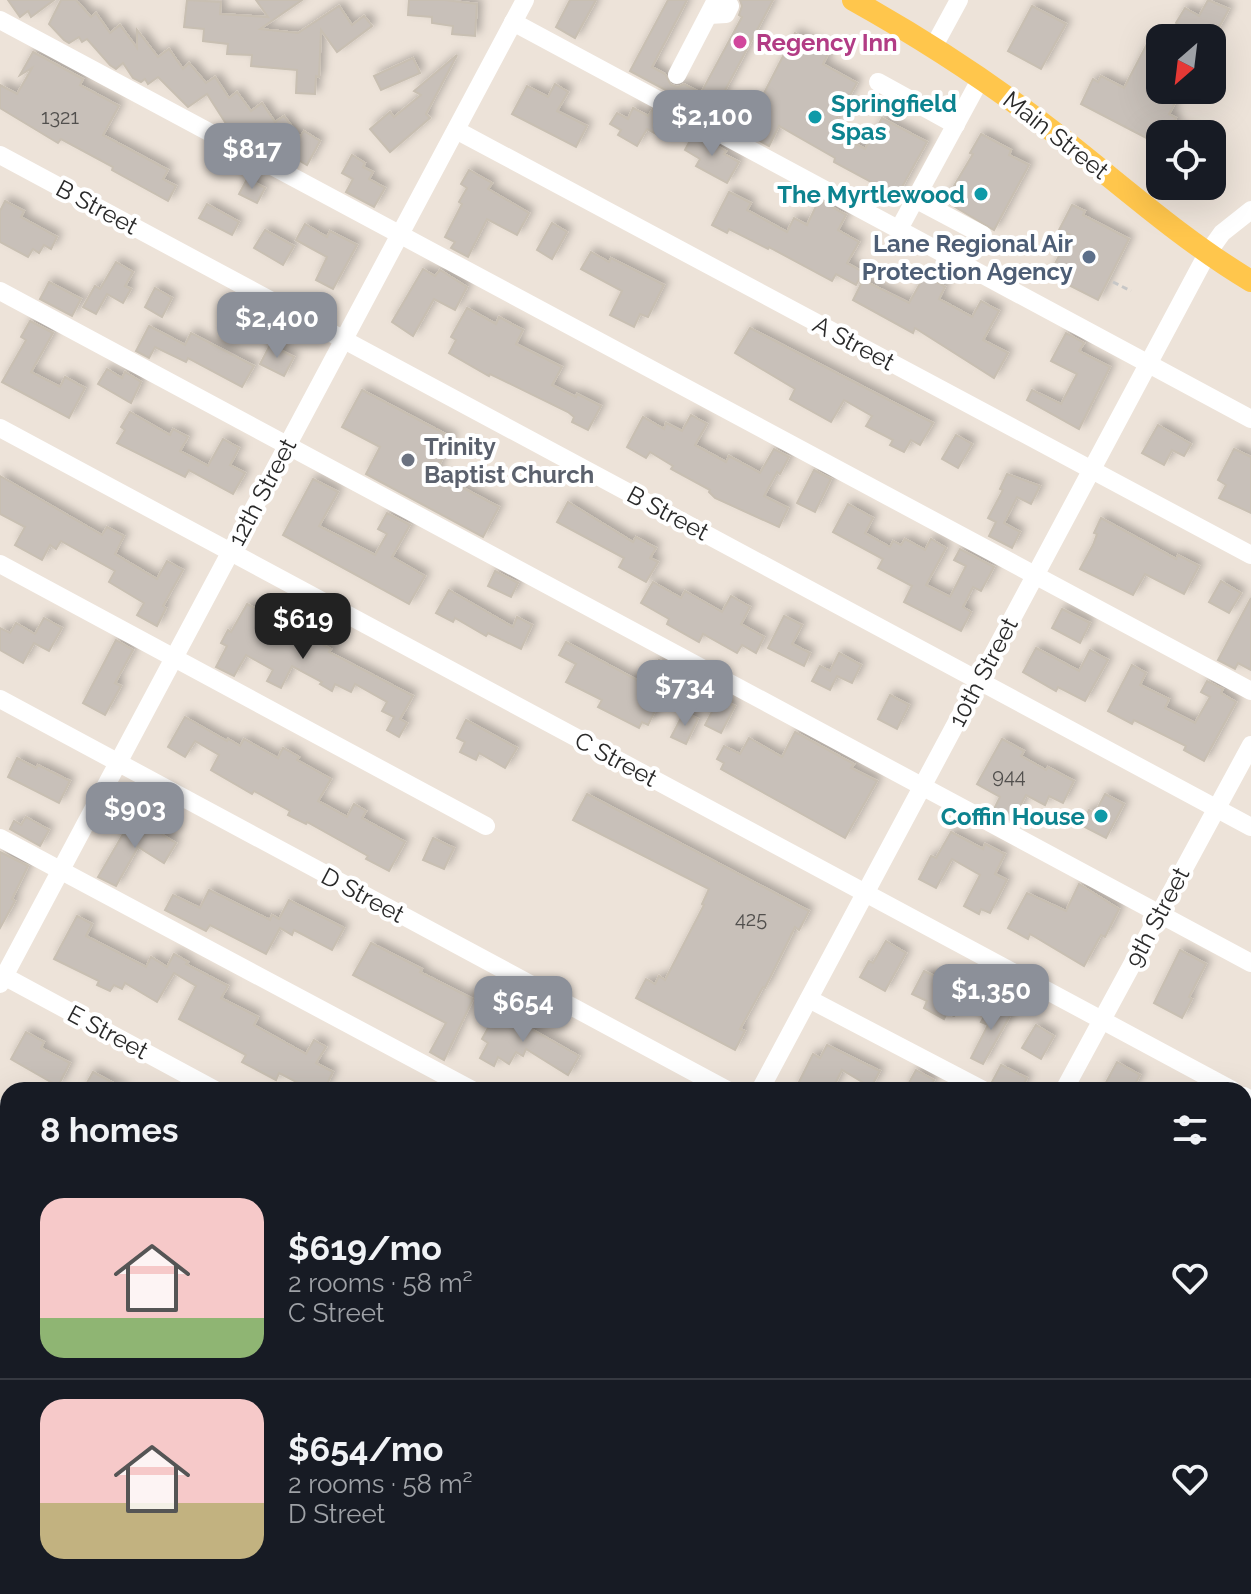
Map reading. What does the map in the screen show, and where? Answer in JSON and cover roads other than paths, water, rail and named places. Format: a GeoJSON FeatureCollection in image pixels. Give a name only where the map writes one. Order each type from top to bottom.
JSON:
{"type":"FeatureCollection","features":[{"type":"Feature","properties":{"kind":"main road","name":"Main Street"},"geometry":{"type":"LineString","coordinates":[[853,0],[934,46],[981,78],[1207,254],[1251,281]]}},
{"type":"Feature","properties":{"kind":"street","name":"12th Street"},"geometry":{"type":"LineString","coordinates":[[1,978],[62,871],[525,0]]}},
{"type":"Feature","properties":{"kind":"street"},"geometry":{"type":"LineString","coordinates":[[934,46],[959,0]]}},
{"type":"Feature","properties":{"kind":"street"},"geometry":{"type":"LineString","coordinates":[[677,75],[718,7]]}},
{"type":"Feature","properties":{"kind":"street"},"geometry":{"type":"LineString","coordinates":[[0,20],[1251,691]]}},
{"type":"Feature","properties":{"kind":"street"},"geometry":{"type":"LineString","coordinates":[[513,22],[1251,419]]}},
{"type":"Feature","properties":{"kind":"street"},"geometry":{"type":"LineString","coordinates":[[899,229],[981,78]]}},
{"type":"Feature","properties":{"kind":"street"},"geometry":{"type":"LineString","coordinates":[[878,82],[956,125]]}},
{"type":"Feature","properties":{"kind":"street","name":"A Street"},"geometry":{"type":"LineString","coordinates":[[456,130],[1251,555]]}},
{"type":"Feature","properties":{"kind":"street","name":"B Street"},"geometry":{"type":"LineString","coordinates":[[0,155],[1251,827]]}},
{"type":"Feature","properties":{"kind":"street"},"geometry":{"type":"LineString","coordinates":[[915,199],[983,235]]}},
{"type":"Feature","properties":{"kind":"street","name":"10th Street"},"geometry":{"type":"LineString","coordinates":[[764,1082],[1207,254],[1222,233],[1251,210]]}},
{"type":"Feature","properties":{"kind":"street"},"geometry":{"type":"LineString","coordinates":[[0,291],[1251,963]]}},
{"type":"Feature","properties":{"kind":"street","name":"C Street"},"geometry":{"type":"LineString","coordinates":[[0,428],[1217,1082]]}},
{"type":"Feature","properties":{"kind":"street"},"geometry":{"type":"LineString","coordinates":[[0,564],[486,826]]}},
{"type":"Feature","properties":{"kind":"street","name":"D Street"},"geometry":{"type":"LineString","coordinates":[[0,699],[712,1082]]}},
{"type":"Feature","properties":{"kind":"street","name":"9th Street"},"geometry":{"type":"LineString","coordinates":[[1068,1082],[1251,745]]}},
{"type":"Feature","properties":{"kind":"street"},"geometry":{"type":"LineString","coordinates":[[0,838],[457,1082]]}},
{"type":"Feature","properties":{"kind":"street","name":"E Street"},"geometry":{"type":"LineString","coordinates":[[1,978],[200,1082]]}},
{"type":"Feature","properties":{"kind":"street"},"geometry":{"type":"LineString","coordinates":[[809,999],[968,1082]]}},
{"type":"Feature","properties":{"kind":"place","name":"Regency Inn"},"geometry":{"type":"Point","coordinates":[740,42]}},
{"type":"Feature","properties":{"kind":"place","name":"Springfield Spas"},"geometry":{"type":"Point","coordinates":[815,117]}},
{"type":"Feature","properties":{"kind":"place","name":"The Myrtlewood"},"geometry":{"type":"Point","coordinates":[981,194]}},
{"type":"Feature","properties":{"kind":"place","name":"Lane Regional Air Protection Agency"},"geometry":{"type":"Point","coordinates":[1089,257]}},
{"type":"Feature","properties":{"kind":"place","name":"Trinity Baptist Church"},"geometry":{"type":"Point","coordinates":[408,460]}},
{"type":"Feature","properties":{"kind":"place","name":"Coffin House"},"geometry":{"type":"Point","coordinates":[1101,816]}}]}
